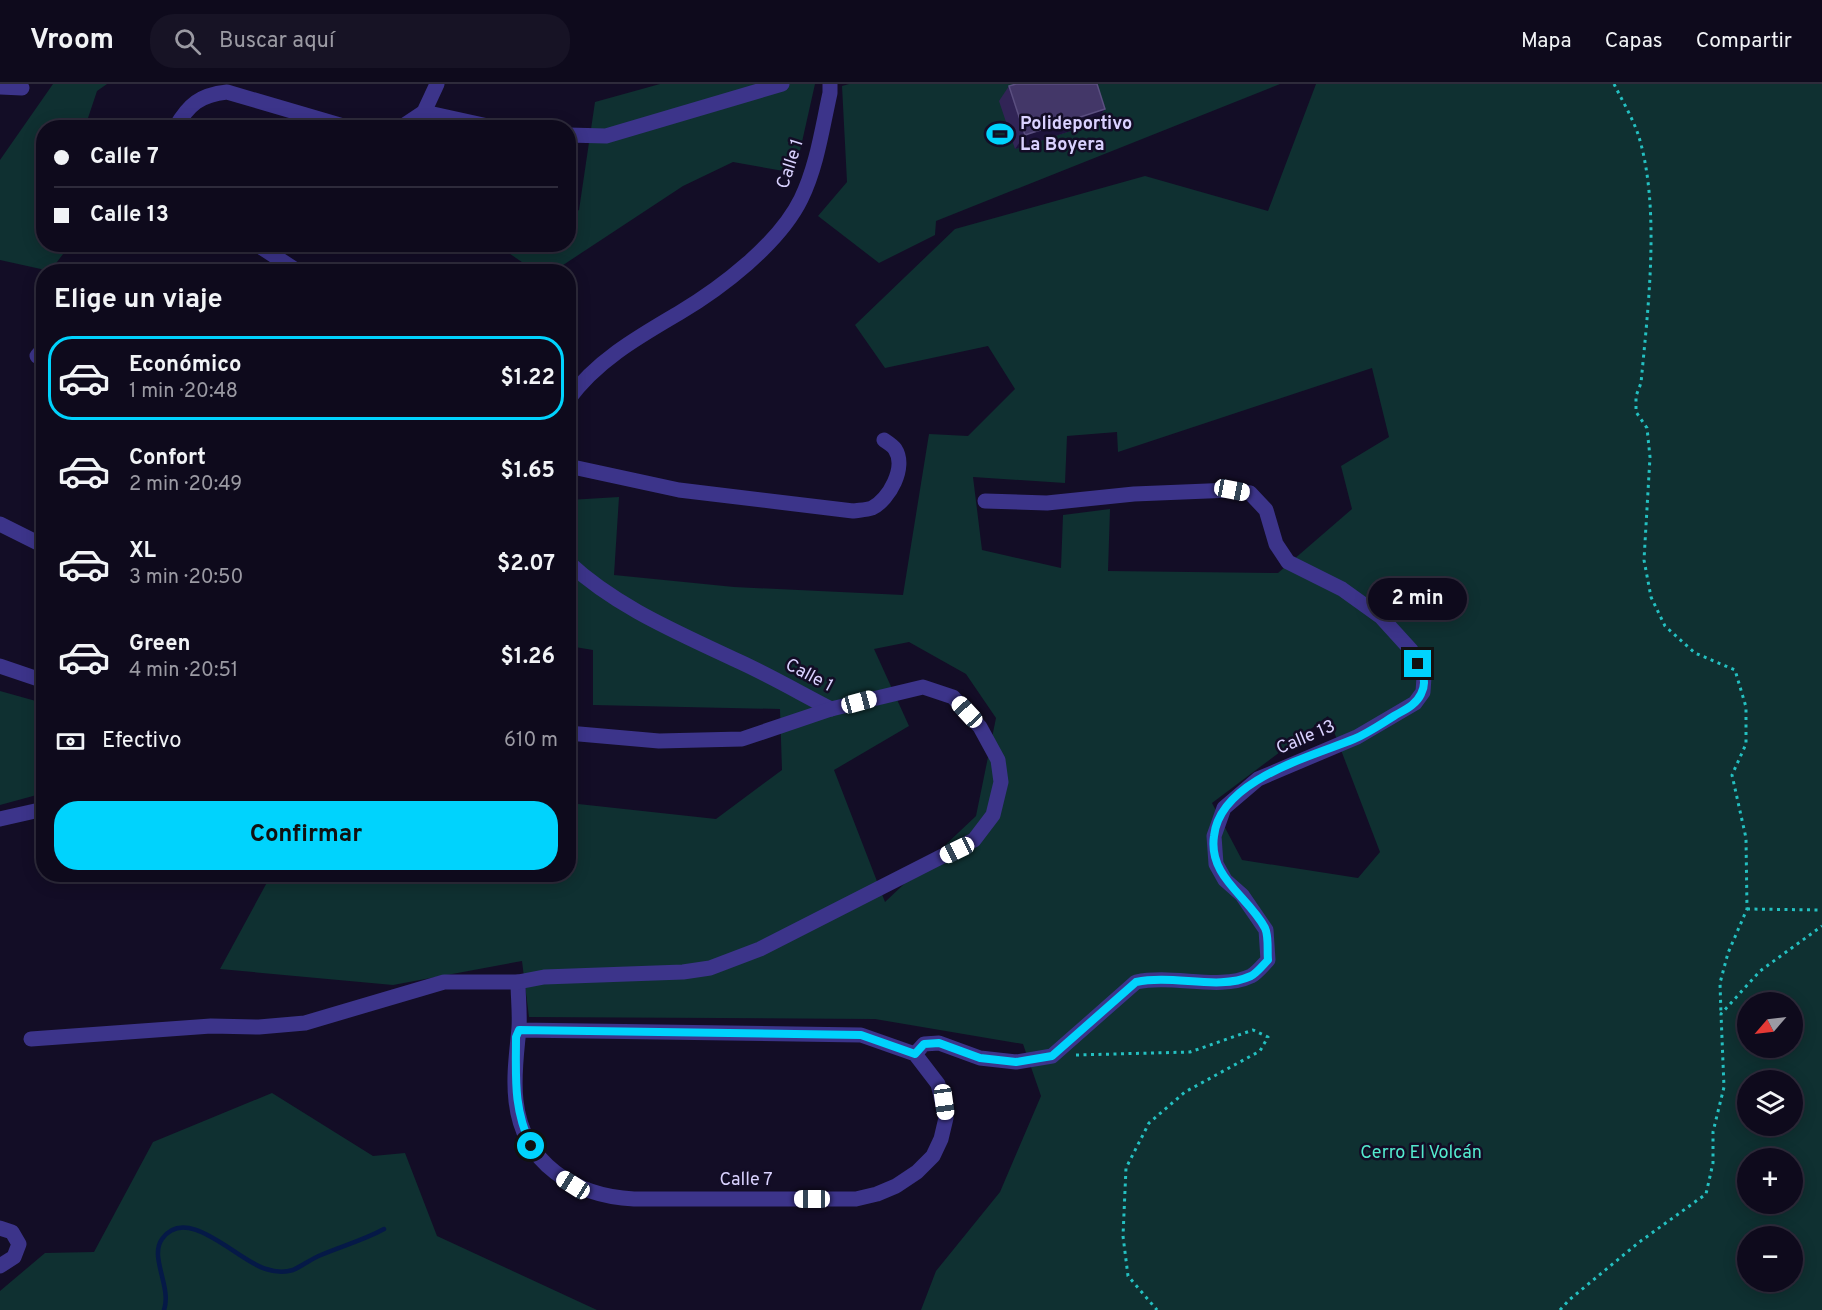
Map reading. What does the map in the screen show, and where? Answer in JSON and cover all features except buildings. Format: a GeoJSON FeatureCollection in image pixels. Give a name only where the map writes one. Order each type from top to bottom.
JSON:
{"type":"FeatureCollection","features":[{"type":"Feature","properties":{"kind":"street"},"geometry":{"type":"LineString","coordinates":[[412,120],[424,112],[436,84]]}},
{"type":"Feature","properties":{"kind":"street"},"geometry":{"type":"LineString","coordinates":[[576,135],[606,135],[782,84]]}},
{"type":"Feature","properties":{"kind":"street","name":"Calle 1"},"geometry":{"type":"LineString","coordinates":[[576,392],[611,356],[738,272],[782,227],[800,200],[813,166],[830,93],[830,84]]}},
{"type":"Feature","properties":{"kind":"street"},"geometry":{"type":"LineString","coordinates":[[0,87],[22,88]]}},
{"type":"Feature","properties":{"kind":"street"},"geometry":{"type":"LineString","coordinates":[[179,120],[185,110],[208,94],[227,92],[323,120]]}},
{"type":"Feature","properties":{"kind":"street"},"geometry":{"type":"LineString","coordinates":[[424,112],[460,120]]}},
{"type":"Feature","properties":{"kind":"street"},"geometry":{"type":"LineString","coordinates":[[268,252],[287,264]]}},
{"type":"Feature","properties":{"kind":"street"},"geometry":{"type":"LineString","coordinates":[[576,468],[679,490],[853,512],[872,507],[884,498],[893,483],[900,466],[895,449],[884,440]]}},
{"type":"Feature","properties":{"kind":"street","name":"Calle 13"},"geometry":{"type":"LineString","coordinates":[[985,501],[1047,503],[1111,496],[1232,490],[1250,494],[1266,510],[1280,554],[1288,562],[1342,589],[1382,617],[1411,650],[1424,677],[1423,692],[1416,703],[1357,737],[1258,779],[1224,808],[1214,836],[1216,864],[1225,880],[1242,895],[1266,930],[1268,960],[1252,975],[1221,984],[1192,980],[1151,979],[1136,982],[1052,1056]]}},
{"type":"Feature","properties":{"kind":"street"},"geometry":{"type":"LineString","coordinates":[[0,524],[36,542]]}},
{"type":"Feature","properties":{"kind":"street","name":"Calle 1"},"geometry":{"type":"LineString","coordinates":[[576,569],[625,603],[682,636],[739,661],[831,709]]}},
{"type":"Feature","properties":{"kind":"street"},"geometry":{"type":"LineString","coordinates":[[0,666],[36,678]]}},
{"type":"Feature","properties":{"kind":"street"},"geometry":{"type":"LineString","coordinates":[[31,1039],[211,1026],[259,1027],[305,1023],[444,982],[518,981],[544,977],[683,972],[710,968],[760,949],[974,840],[993,814],[1001,782],[998,760],[980,727],[953,697],[923,687],[831,709]]}},
{"type":"Feature","properties":{"kind":"street","name":"Calle 1"},"geometry":{"type":"LineString","coordinates":[[576,734],[659,741],[742,739],[831,709]]}},
{"type":"Feature","properties":{"kind":"street"},"geometry":{"type":"LineString","coordinates":[[0,819],[36,811]]}},
{"type":"Feature","properties":{"kind":"street","name":"Calle 7"},"geometry":{"type":"LineString","coordinates":[[518,981],[519,1030],[516,1037],[516,1100],[520,1121],[540,1161],[573,1185],[611,1198],[856,1199],[896,1186],[917,1172],[933,1156],[941,1139],[946,1118],[938,1084],[915,1054]]}},
{"type":"Feature","properties":{"kind":"street"},"geometry":{"type":"LineString","coordinates":[[519,1030],[861,1035],[915,1054],[924,1044],[939,1043],[980,1058],[1016,1062],[1052,1056]]}},
{"type":"Feature","properties":{"kind":"street"},"geometry":{"type":"LineString","coordinates":[[0,1228],[12,1232],[19,1244],[14,1257],[0,1266]]}},
{"type":"Feature","properties":{"kind":"path"},"geometry":{"type":"LineString","coordinates":[[1560,1310],[1638,1243],[1706,1194],[1713,1163],[1713,1132],[1724,1087],[1720,983],[1728,953],[1748,909],[1746,838],[1732,775],[1746,744],[1746,707],[1735,670],[1695,653],[1665,626],[1651,597],[1644,560],[1650,457],[1647,428],[1636,412],[1636,396],[1641,383],[1652,276],[1648,188],[1638,134],[1614,84]]}},
{"type":"Feature","properties":{"kind":"path"},"geometry":{"type":"LineString","coordinates":[[1748,909],[1822,910]]}},
{"type":"Feature","properties":{"kind":"path"},"geometry":{"type":"LineString","coordinates":[[1721,1014],[1760,971],[1822,926]]}},
{"type":"Feature","properties":{"kind":"path"},"geometry":{"type":"LineString","coordinates":[[1052,1056],[1190,1052],[1253,1030],[1268,1036],[1260,1051],[1185,1092],[1149,1123],[1126,1168],[1123,1236],[1128,1276],[1157,1310]]}},
{"type":"Feature","properties":{"kind":"green space"},"geometry":{"type":"Polygon","coordinates":[[[53,84],[107,84],[97,91],[87,120],[36,120],[36,252],[65,252],[55,264],[36,264],[36,268],[0,260],[0,160],[53,84]]]}},
{"type":"Feature","properties":{"kind":"green space"},"geometry":{"type":"Polygon","coordinates":[[[660,84],[815,84],[795,173],[733,162],[683,186],[565,264],[525,264],[507,252],[576,252],[576,212],[579,210],[595,102],[660,84]]]}},
{"type":"Feature","properties":{"kind":"green space","name":"Polideportivo La Boyera"},"geometry":{"type":"Polygon","coordinates":[[[849,84],[1280,84],[936,221],[935,235],[879,263],[818,216],[847,182],[842,86],[849,84]]]}},
{"type":"Feature","properties":{"kind":"green space","name":"Cerro El Volcán"},"geometry":{"type":"Polygon","coordinates":[[[1316,84],[1822,84],[1822,1310],[921,1310],[936,1271],[1000,1192],[1041,1096],[1023,1044],[875,1019],[529,1017],[522,961],[393,985],[220,969],[267,882],[576,882],[576,804],[716,819],[782,770],[780,709],[593,705],[593,650],[576,647],[576,500],[619,497],[614,575],[734,587],[903,595],[929,434],[968,436],[1015,389],[988,346],[885,368],[855,325],[955,229],[1145,176],[1268,211],[1316,84]],[[1372,368],[1118,452],[1117,432],[1067,436],[1065,483],[973,477],[982,550],[1061,568],[1063,515],[1110,509],[1108,571],[1278,573],[1352,509],[1341,466],[1389,437],[1372,368]],[[909,642],[874,649],[909,726],[834,770],[885,902],[976,816],[996,718],[966,674],[909,642]],[[1328,716],[1212,803],[1242,860],[1358,878],[1380,852],[1328,716]]]}},
{"type":"Feature","properties":{"kind":"green space"},"geometry":{"type":"Polygon","coordinates":[[[0,691],[36,701],[36,795],[0,805],[0,691]]]}},
{"type":"Feature","properties":{"kind":"green space"},"geometry":{"type":"Polygon","coordinates":[[[272,1093],[373,1156],[405,1153],[437,1236],[597,1310],[0,1310],[0,1291],[45,1253],[94,1252],[153,1142],[272,1093]]]}},
{"type":"Feature","properties":{"kind":"waterway"},"geometry":{"type":"LineString","coordinates":[[164,1310],[166,1301],[158,1254],[162,1239],[173,1230],[185,1228],[199,1231],[255,1264],[282,1272],[293,1270],[317,1257],[384,1229]]}},
{"type":"Feature","properties":{"kind":"place","name":"Polideportivo La Boyera"},"geometry":{"type":"Point","coordinates":[1000,134]}},
{"type":"Feature","properties":{"kind":"route"},"geometry":{"type":"LineString","coordinates":[[531,1146],[520,1121],[516,1100],[516,1037],[519,1030],[861,1035],[915,1054],[924,1044],[939,1043],[980,1058],[1016,1062],[1052,1056],[1136,982],[1151,979],[1192,980],[1221,984],[1252,975],[1268,960],[1266,930],[1242,895],[1225,880],[1216,864],[1214,836],[1224,808],[1234,797],[1258,779],[1357,737],[1416,703],[1423,692],[1424,677],[1418,664]]}}]}
